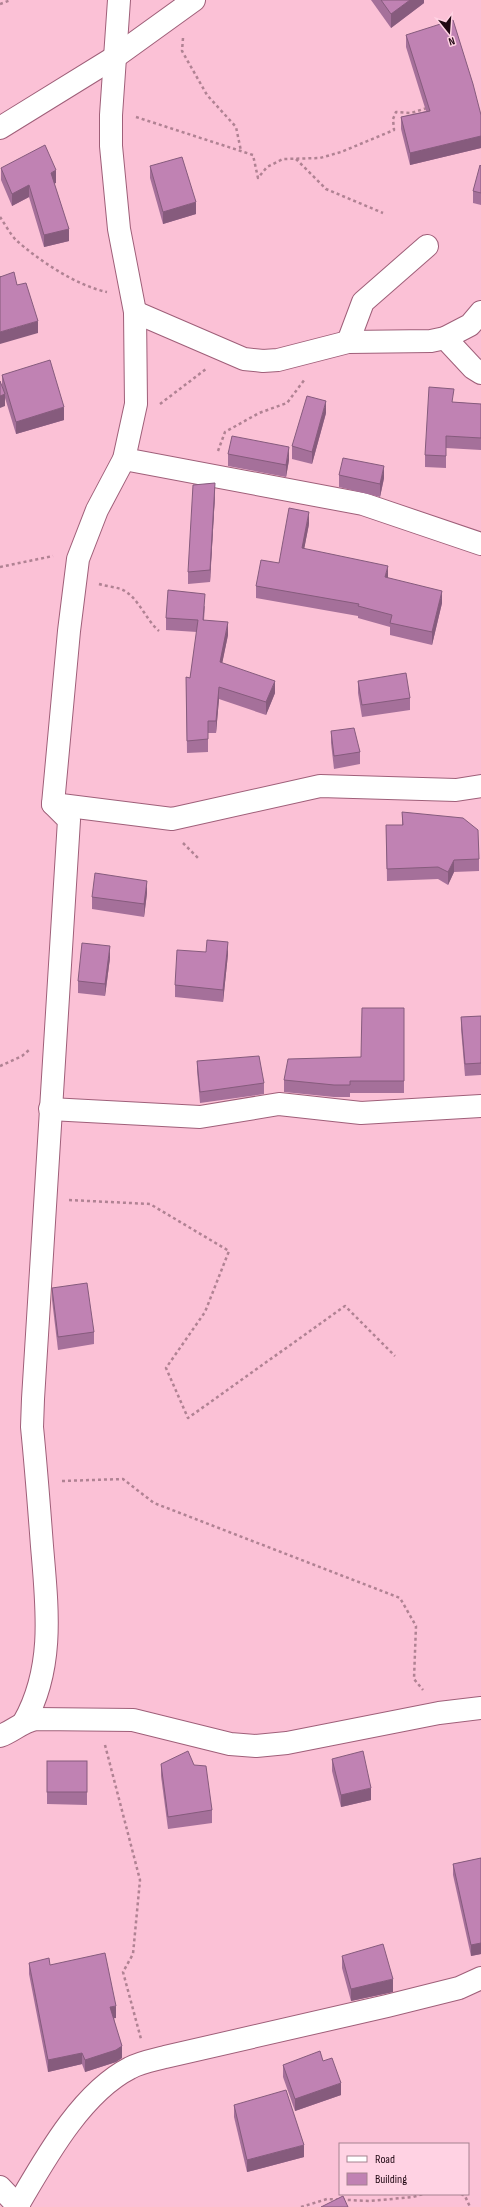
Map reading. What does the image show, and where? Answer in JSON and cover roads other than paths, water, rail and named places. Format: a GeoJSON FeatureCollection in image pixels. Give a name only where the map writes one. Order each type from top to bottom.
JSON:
{"type":"FeatureCollection","features":[{"type":"Feature","properties":{"kind":"street"},"geometry":{"type":"LineString","coordinates":[[53,804],[78,559],[97,510],[124,459],[136,404],[134,304],[119,229],[114,188],[111,115],[119,0]]}},
{"type":"Feature","properties":{"kind":"street"},"geometry":{"type":"LineString","coordinates":[[0,128],[115,57],[189,4]]}},
{"type":"Feature","properties":{"kind":"street"},"geometry":{"type":"LineString","coordinates":[[348,342],[363,302],[427,246]]}},
{"type":"Feature","properties":{"kind":"street"},"geometry":{"type":"LineString","coordinates":[[134,304],[244,359],[263,361],[278,360],[326,346],[348,342],[423,341],[445,338],[470,325],[481,312]]}},
{"type":"Feature","properties":{"kind":"street"},"geometry":{"type":"LineString","coordinates":[[445,338],[473,368],[481,373]]}},
{"type":"Feature","properties":{"kind":"street"},"geometry":{"type":"LineString","coordinates":[[124,459],[363,504],[481,544]]}},
{"type":"Feature","properties":{"kind":"street"},"geometry":{"type":"LineString","coordinates":[[53,804],[172,819],[320,786],[456,790],[481,786]]}},
{"type":"Feature","properties":{"kind":"street"},"geometry":{"type":"LineString","coordinates":[[0,1736],[15,1730],[24,1722],[35,1701],[46,1644],[47,1607],[32,1427],[50,1109],[69,820],[53,804]]}},
{"type":"Feature","properties":{"kind":"street"},"geometry":{"type":"LineString","coordinates":[[50,1109],[200,1116],[279,1104],[361,1113],[481,1106]]}},
{"type":"Feature","properties":{"kind":"street"},"geometry":{"type":"LineString","coordinates":[[24,1722],[48,1718],[133,1720],[230,1744],[256,1746],[287,1743],[439,1713],[481,1708]]}},
{"type":"Feature","properties":{"kind":"street"},"geometry":{"type":"LineString","coordinates":[[0,2187],[18,2206],[56,2141],[88,2101],[111,2081],[130,2068],[147,2062],[459,1988],[481,1978]]}}]}
